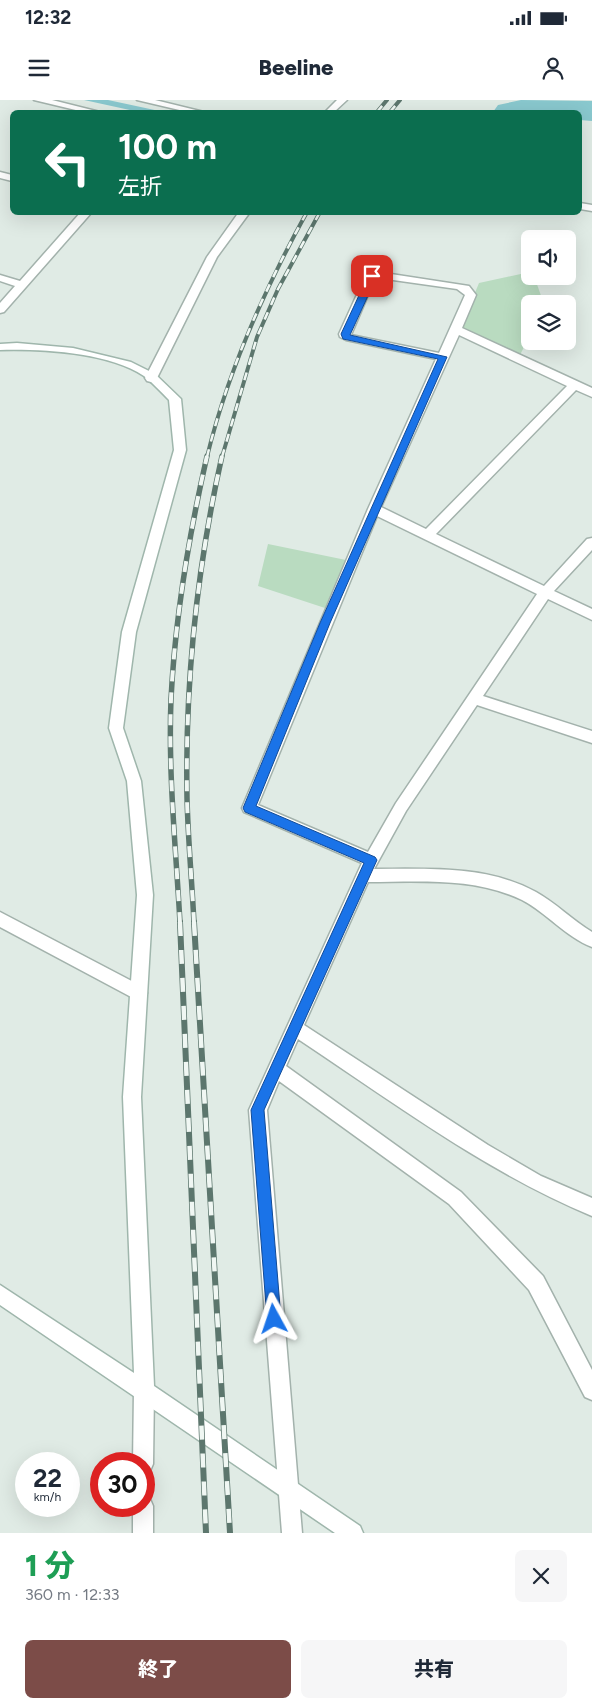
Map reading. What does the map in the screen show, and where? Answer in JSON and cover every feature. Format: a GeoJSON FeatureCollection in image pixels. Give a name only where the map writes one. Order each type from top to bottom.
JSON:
{"type":"FeatureCollection","features":[{"type":"Feature","properties":{"kind":"street"},"geometry":{"type":"LineString","coordinates":[[39,100],[86,110]]}},
{"type":"Feature","properties":{"kind":"street"},"geometry":{"type":"LineString","coordinates":[[142,100],[190,110]]}},
{"type":"Feature","properties":{"kind":"street"},"geometry":{"type":"LineString","coordinates":[[331,110],[342,100]]}},
{"type":"Feature","properties":{"kind":"street"},"geometry":{"type":"LineString","coordinates":[[0,310],[84,215]]}},
{"type":"Feature","properties":{"kind":"street"},"geometry":{"type":"LineString","coordinates":[[152,378],[212,257],[243,215]]}},
{"type":"Feature","properties":{"kind":"street"},"geometry":{"type":"LineString","coordinates":[[371,860],[249,808],[374,509],[456,329],[471,295],[466,288],[378,275],[369,278],[345,334],[350,339],[443,357]]}},
{"type":"Feature","properties":{"kind":"street"},"geometry":{"type":"LineString","coordinates":[[0,278],[22,285]]}},
{"type":"Feature","properties":{"kind":"street"},"geometry":{"type":"LineString","coordinates":[[456,329],[592,393]]}},
{"type":"Feature","properties":{"kind":"street"},"geometry":{"type":"LineString","coordinates":[[0,347],[62,350],[110,361],[145,372],[175,399],[180,450],[129,632],[116,728],[134,781],[145,895],[132,1097],[144,1390],[143,1452]]}},
{"type":"Feature","properties":{"kind":"street"},"geometry":{"type":"LineString","coordinates":[[428,535],[575,385]]}},
{"type":"Feature","properties":{"kind":"street"},"geometry":{"type":"LineString","coordinates":[[374,509],[592,615]]}},
{"type":"Feature","properties":{"kind":"street"},"geometry":{"type":"LineString","coordinates":[[292,1533],[258,1110],[363,875],[401,807],[545,593],[592,542]]}},
{"type":"Feature","properties":{"kind":"street"},"geometry":{"type":"LineString","coordinates":[[474,698],[592,737]]}},
{"type":"Feature","properties":{"kind":"street"},"geometry":{"type":"LineString","coordinates":[[363,875],[454,877],[503,886],[529,896],[592,940]]}},
{"type":"Feature","properties":{"kind":"street"},"geometry":{"type":"LineString","coordinates":[[0,919],[138,993]]}},
{"type":"Feature","properties":{"kind":"street"},"geometry":{"type":"LineString","coordinates":[[295,1028],[482,1151],[535,1182],[592,1207]]}},
{"type":"Feature","properties":{"kind":"street"},"geometry":{"type":"LineString","coordinates":[[276,1069],[455,1198],[536,1283],[592,1390]]}},
{"type":"Feature","properties":{"kind":"street"},"geometry":{"type":"LineString","coordinates":[[0,1294],[144,1390],[200,1432],[353,1533]]}},
{"type":"Feature","properties":{"kind":"street"},"geometry":{"type":"LineString","coordinates":[[143,1517],[143,1533]]}},
{"type":"Feature","properties":{"kind":"green space"},"geometry":{"type":"Polygon","coordinates":[[[521,274],[521,285],[537,285],[541,295],[521,295],[522,350],[520,355],[460,329],[479,283],[521,274]]]}},
{"type":"Feature","properties":{"kind":"green space"},"geometry":{"type":"Polygon","coordinates":[[[268,544],[346,560],[325,608],[258,586],[268,544]]]}},
{"type":"Feature","properties":{"kind":"water"},"geometry":{"type":"Polygon","coordinates":[[[84,100],[108,100],[155,110],[130,110],[84,100]]]}},
{"type":"Feature","properties":{"kind":"waterway"},"geometry":{"type":"LineString","coordinates":[[521,110],[532,108],[572,110]]}},
{"type":"Feature","properties":{"kind":"waterway"},"geometry":{"type":"LineString","coordinates":[[582,110],[592,111]]}},
{"type":"Feature","properties":{"kind":"railway"},"geometry":{"type":"LineString","coordinates":[[379,110],[387,100]]}},
{"type":"Feature","properties":{"kind":"railway"},"geometry":{"type":"LineString","coordinates":[[392,110],[400,100]]}},
{"type":"Feature","properties":{"kind":"railway"},"geometry":{"type":"LineString","coordinates":[[207,457],[225,393],[249,331],[276,271],[305,215]]}},
{"type":"Feature","properties":{"kind":"railway"},"geometry":{"type":"LineString","coordinates":[[222,457],[257,337],[278,289],[318,215]]}},
{"type":"Feature","properties":{"kind":"railway"},"geometry":{"type":"LineString","coordinates":[[180,923],[171,783],[171,699],[184,577],[194,516],[207,456]]}},
{"type":"Feature","properties":{"kind":"railway"},"geometry":{"type":"LineString","coordinates":[[194,923],[187,798],[188,712],[199,583],[222,456]]}},
{"type":"Feature","properties":{"kind":"railway"},"geometry":{"type":"LineString","coordinates":[[180,922],[206,1533]]}},
{"type":"Feature","properties":{"kind":"railway"},"geometry":{"type":"LineString","coordinates":[[194,922],[230,1533]]}},
{"type":"Feature","properties":{"kind":"route"},"geometry":{"type":"LineString","coordinates":[[274,1319],[258,1110],[371,860],[249,808],[374,509],[443,357],[346,337],[345,334],[369,278],[372,276]]}}]}
